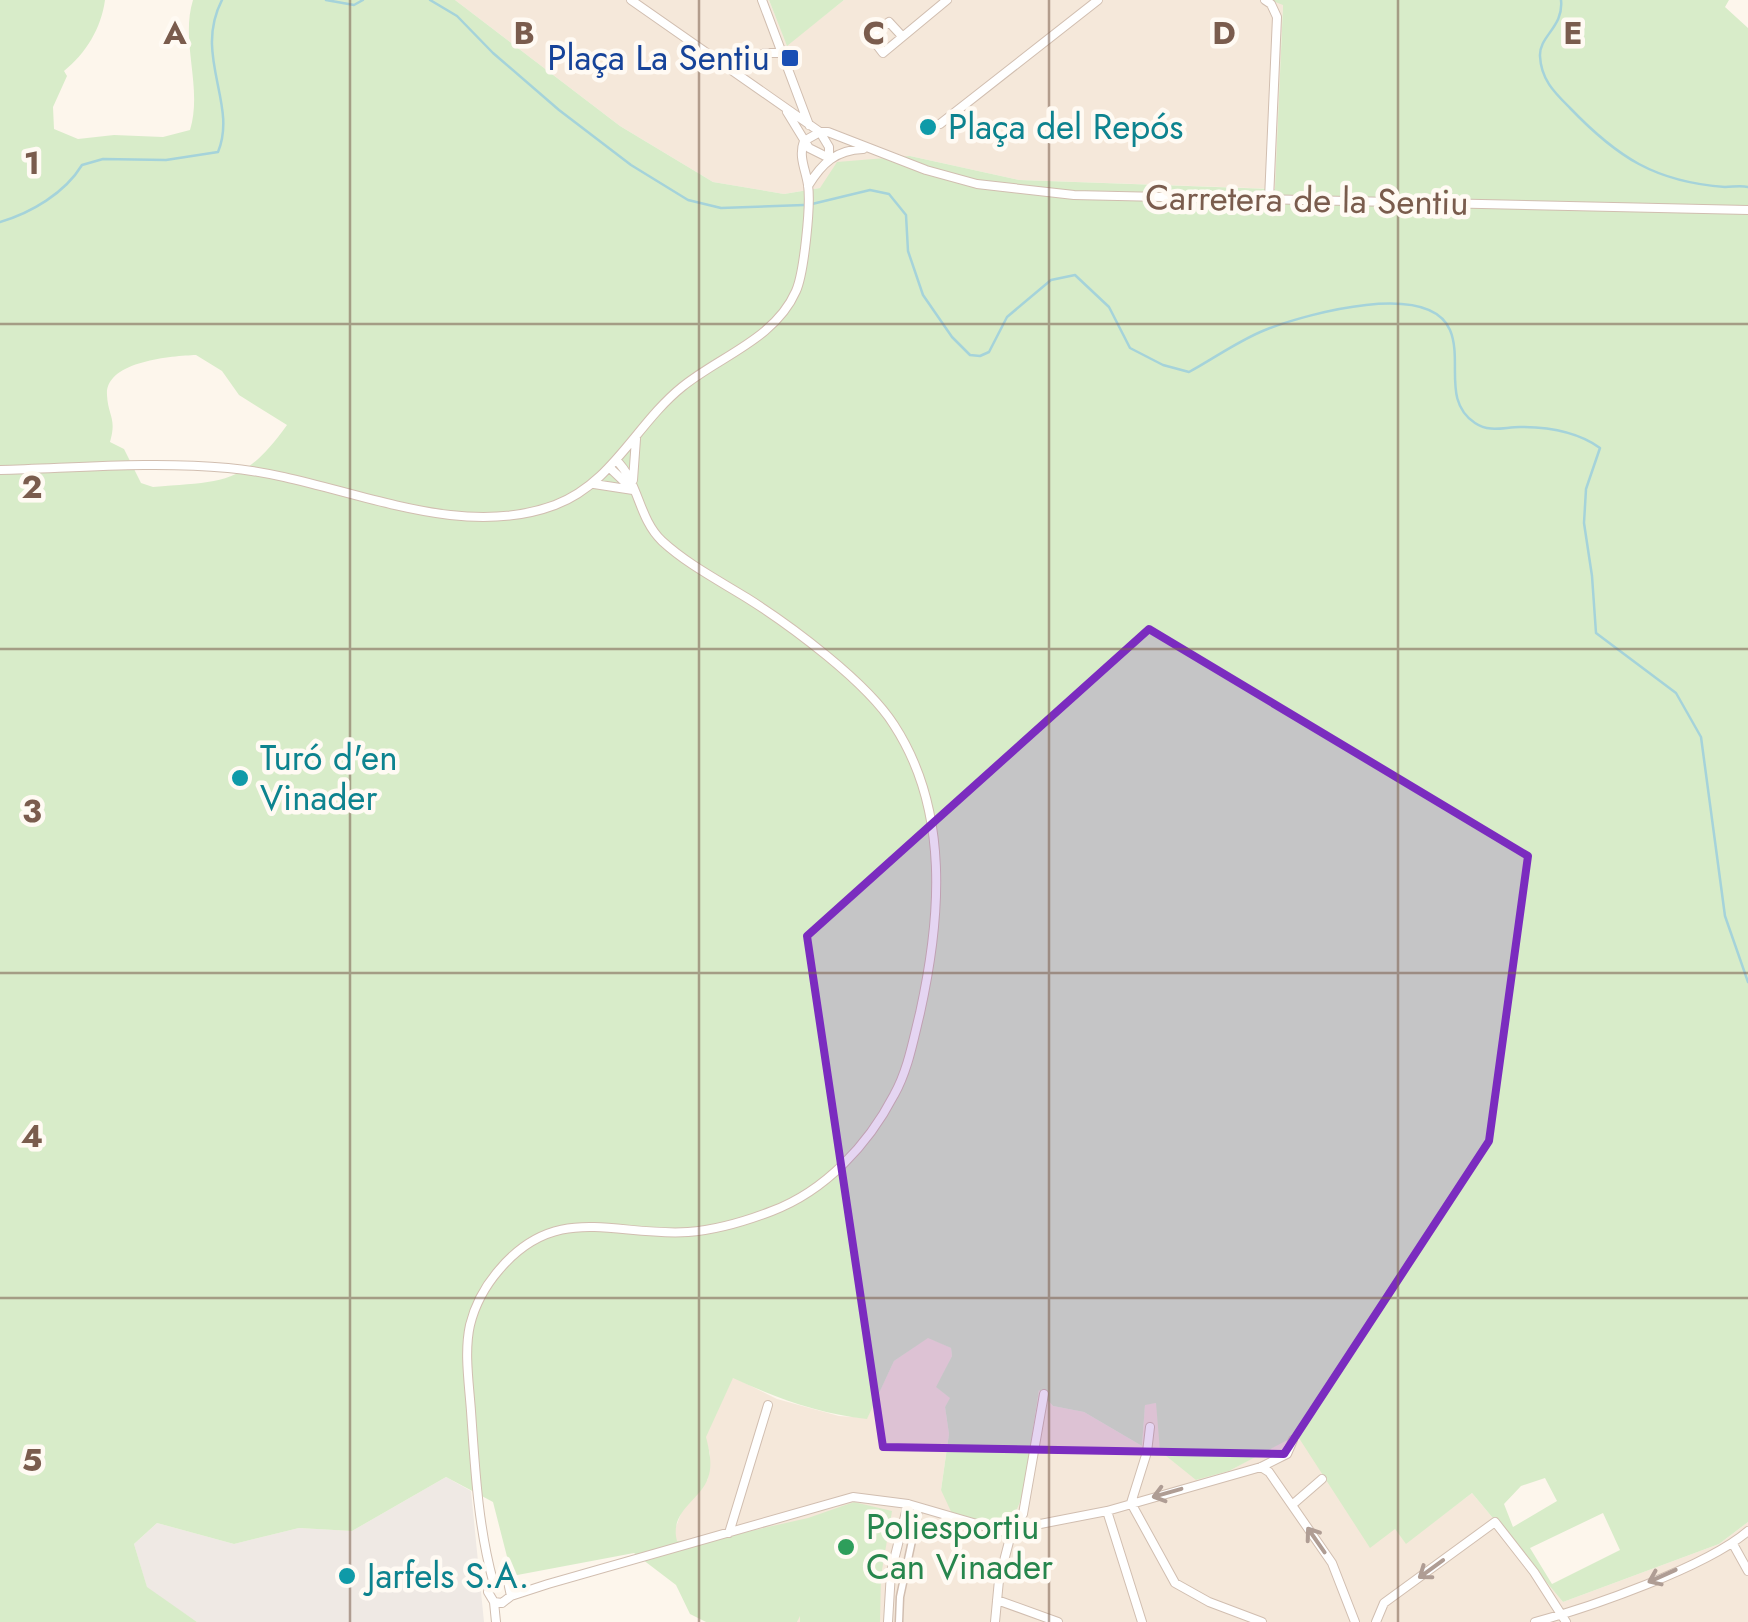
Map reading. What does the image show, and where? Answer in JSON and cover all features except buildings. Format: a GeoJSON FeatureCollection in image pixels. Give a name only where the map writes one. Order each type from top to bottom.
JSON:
{"type":"FeatureCollection","features":[{"type":"Feature","properties":{"kind":"street"},"geometry":{"type":"LineString","coordinates":[[630,0],[785,108],[815,154],[829,158],[850,150],[872,150]]}},
{"type":"Feature","properties":{"kind":"street"},"geometry":{"type":"LineString","coordinates":[[762,0],[809,125]]}},
{"type":"Feature","properties":{"kind":"street"},"geometry":{"type":"LineString","coordinates":[[901,36],[947,0]]}},
{"type":"Feature","properties":{"kind":"street"},"geometry":{"type":"LineString","coordinates":[[940,124],[1098,0]]}},
{"type":"Feature","properties":{"kind":"street"},"geometry":{"type":"LineString","coordinates":[[1265,0],[1278,18],[1270,199]]}},
{"type":"Feature","properties":{"kind":"street"},"geometry":{"type":"LineString","coordinates":[[765,53],[773,31]]}},
{"type":"Feature","properties":{"kind":"street"},"geometry":{"type":"LineString","coordinates":[[731,70],[765,53],[781,53]]}},
{"type":"Feature","properties":{"kind":"street"},"geometry":{"type":"LineString","coordinates":[[803,107],[829,147],[829,158],[808,190]]}},
{"type":"Feature","properties":{"kind":"street","name":"Carretera de la Sentiu"},"geometry":{"type":"LineString","coordinates":[[785,108],[822,132],[926,170],[977,184],[1074,195],[1748,210]]}},
{"type":"Feature","properties":{"kind":"street"},"geometry":{"type":"LineString","coordinates":[[0,470],[227,468],[295,478],[467,518],[535,511],[557,504],[592,484],[684,385],[744,347],[786,310],[802,272],[808,190],[801,152],[804,142],[822,132]]}},
{"type":"Feature","properties":{"kind":"street"},"geometry":{"type":"LineString","coordinates":[[634,490],[636,438]]}},
{"type":"Feature","properties":{"kind":"street"},"geometry":{"type":"LineString","coordinates":[[496,1622],[494,1602],[488,1592],[493,1581],[479,1502],[467,1354],[470,1325],[479,1300],[498,1270],[524,1246],[554,1230],[576,1225],[658,1232],[716,1228],[776,1210],[814,1187],[854,1154],[894,1095],[911,1052],[932,958],[936,875],[930,814],[918,770],[892,722],[824,654],[658,537],[627,472],[613,464]]}},
{"type":"Feature","properties":{"kind":"street"},"geometry":{"type":"LineString","coordinates":[[592,484],[634,490]]}},
{"type":"Feature","properties":{"kind":"street"},"geometry":{"type":"LineString","coordinates":[[995,1622],[1011,1534],[1024,1514],[1044,1394]]}},
{"type":"Feature","properties":{"kind":"street"},"geometry":{"type":"LineString","coordinates":[[729,1533],[768,1405]]}},
{"type":"Feature","properties":{"kind":"street"},"geometry":{"type":"LineString","coordinates":[[1150,1426],[1147,1452],[1131,1504],[1176,1584],[1208,1602],[1262,1622]]}},
{"type":"Feature","properties":{"kind":"street"},"geometry":{"type":"LineString","coordinates":[[494,1602],[502,1604],[511,1596],[853,1496],[908,1504],[1011,1534],[1025,1527],[1106,1512],[1260,1467],[1287,1454],[1293,1440]]}},
{"type":"Feature","properties":{"kind":"street"},"geometry":{"type":"LineString","coordinates":[[1260,1467],[1269,1472],[1332,1563],[1355,1622]]}},
{"type":"Feature","properties":{"kind":"street"},"geometry":{"type":"LineString","coordinates":[[1292,1505],[1322,1479]]}},
{"type":"Feature","properties":{"kind":"street"},"geometry":{"type":"LineString","coordinates":[[888,1622],[891,1572],[908,1504]]}},
{"type":"Feature","properties":{"kind":"street"},"geometry":{"type":"LineString","coordinates":[[899,1622],[902,1582],[919,1508]]}},
{"type":"Feature","properties":{"kind":"street"},"geometry":{"type":"LineString","coordinates":[[1106,1512],[1142,1622]]}},
{"type":"Feature","properties":{"kind":"street"},"geometry":{"type":"LineString","coordinates":[[1376,1622],[1384,1603],[1495,1522],[1564,1618]]}},
{"type":"Feature","properties":{"kind":"street"},"geometry":{"type":"LineString","coordinates":[[1535,1622],[1564,1618],[1650,1582],[1733,1544],[1748,1531]]}},
{"type":"Feature","properties":{"kind":"street"},"geometry":{"type":"LineString","coordinates":[[1733,1544],[1748,1571]]}},
{"type":"Feature","properties":{"kind":"street"},"geometry":{"type":"LineString","coordinates":[[493,1581],[508,1582],[511,1596]]}},
{"type":"Feature","properties":{"kind":"street"},"geometry":{"type":"LineString","coordinates":[[997,1600],[1058,1622]]}},
{"type":"Feature","properties":{"kind":"highlighted area"},"geometry":{"type":"Polygon","coordinates":[[[1149,629],[1528,856],[1489,1141],[1284,1454],[883,1447],[807,936],[1149,629]]]}},
{"type":"Feature","properties":{"kind":"shaded area"},"geometry":{"type":"Polygon","coordinates":[[[455,0],[769,0],[787,45],[844,0],[1270,0],[1283,4],[1276,189],[1019,180],[910,156],[820,188],[784,194],[713,182],[620,126],[455,0]]]}},
{"type":"Feature","properties":{"kind":"shaded area"},"geometry":{"type":"Polygon","coordinates":[[[928,1337],[951,1348],[952,1356],[937,1387],[951,1398],[945,1407],[949,1434],[941,1490],[1009,1527],[1023,1495],[1039,1389],[1053,1406],[1084,1412],[1142,1446],[1145,1404],[1156,1403],[1196,1480],[1229,1471],[1297,1434],[1406,1543],[1472,1493],[1563,1602],[1719,1544],[1748,1522],[1748,1622],[797,1622],[799,1616],[737,1534],[676,1541],[674,1532],[683,1508],[708,1479],[710,1454],[705,1437],[733,1377],[777,1399],[839,1416],[867,1418],[894,1361],[928,1337]]]}},
{"type":"Feature","properties":{"kind":"shaded area"},"geometry":{"type":"Polygon","coordinates":[[[446,1477],[471,1491],[484,1622],[197,1622],[147,1588],[134,1544],[157,1523],[234,1544],[299,1528],[352,1531],[446,1477]]]}},
{"type":"Feature","properties":{"kind":"green space"},"geometry":{"type":"Polygon","coordinates":[[[0,0],[105,0],[91,40],[64,71],[67,76],[53,107],[54,129],[78,139],[114,135],[163,137],[190,130],[194,97],[189,32],[193,0],[455,0],[620,126],[713,182],[784,194],[820,188],[837,162],[910,156],[1019,180],[1275,189],[1283,5],[1270,0],[1729,0],[1725,7],[1748,28],[1748,1522],[1719,1544],[1563,1602],[1472,1493],[1406,1544],[1395,1529],[1370,1548],[1297,1435],[1229,1471],[1196,1480],[1160,1451],[1156,1403],[1145,1405],[1142,1446],[1084,1412],[1053,1406],[1039,1390],[1023,1495],[1009,1528],[954,1518],[941,1490],[949,1434],[945,1407],[950,1398],[936,1387],[952,1356],[951,1348],[928,1338],[894,1361],[867,1419],[798,1404],[733,1378],[706,1437],[708,1478],[677,1522],[677,1541],[737,1534],[808,1518],[854,1502],[892,1511],[881,1576],[880,1622],[800,1622],[800,1616],[797,1622],[706,1622],[690,1614],[676,1585],[634,1553],[512,1576],[493,1502],[446,1477],[352,1531],[299,1528],[234,1544],[157,1523],[134,1544],[147,1587],[197,1622],[0,1622],[0,0]],[[196,355],[142,363],[117,375],[109,384],[107,395],[113,427],[110,442],[124,449],[141,483],[153,487],[230,477],[257,460],[287,425],[239,395],[222,371],[196,355]],[[1545,1478],[1521,1486],[1504,1504],[1513,1527],[1557,1501],[1545,1478]],[[1603,1513],[1530,1548],[1552,1584],[1620,1550],[1603,1513]]]}},
{"type":"Feature","properties":{"kind":"green space"},"geometry":{"type":"Polygon","coordinates":[[[769,0],[844,0],[787,46],[769,0]]]}},
{"type":"Feature","properties":{"kind":"waterway"},"geometry":{"type":"LineString","coordinates":[[0,222],[46,201],[82,165],[103,159],[166,160],[218,152],[223,116],[212,41],[222,0]]}},
{"type":"Feature","properties":{"kind":"waterway"},"geometry":{"type":"LineString","coordinates":[[326,0],[354,5],[363,0]]}},
{"type":"Feature","properties":{"kind":"waterway"},"geometry":{"type":"LineString","coordinates":[[430,0],[457,16],[559,110],[631,165],[688,200],[721,208],[804,205]]}},
{"type":"Feature","properties":{"kind":"waterway"},"geometry":{"type":"LineString","coordinates":[[1561,0],[1559,17],[1540,56],[1546,79],[1570,108],[1621,153],[1658,173],[1700,184],[1748,187]]}},
{"type":"Feature","properties":{"kind":"waterway"},"geometry":{"type":"LineString","coordinates":[[812,204],[870,190],[889,194],[906,215],[908,251],[923,295],[952,337],[970,355],[989,352],[1007,317],[1051,280],[1075,275],[1109,307],[1130,348],[1163,365],[1189,372],[1249,337],[1288,322],[1366,305],[1418,307],[1438,315],[1450,330],[1459,404],[1475,423],[1492,429],[1530,427],[1562,432],[1600,448],[1586,489],[1584,523],[1596,633],[1676,693],[1701,737],[1725,916],[1748,982]]}},
{"type":"Feature","properties":{"kind":"place","name":"Plaça La Sentiu"},"geometry":{"type":"Point","coordinates":[790,58]}},
{"type":"Feature","properties":{"kind":"place","name":"Plaça del Repós"},"geometry":{"type":"Point","coordinates":[928,127]}},
{"type":"Feature","properties":{"kind":"place","name":"Turó d'en Vinader"},"geometry":{"type":"Point","coordinates":[240,778]}},
{"type":"Feature","properties":{"kind":"place","name":"Poliesportiu Can Vinader"},"geometry":{"type":"Point","coordinates":[846,1547]}},
{"type":"Feature","properties":{"kind":"place","name":"Jarfels S.A."},"geometry":{"type":"Point","coordinates":[347,1576]}}]}
